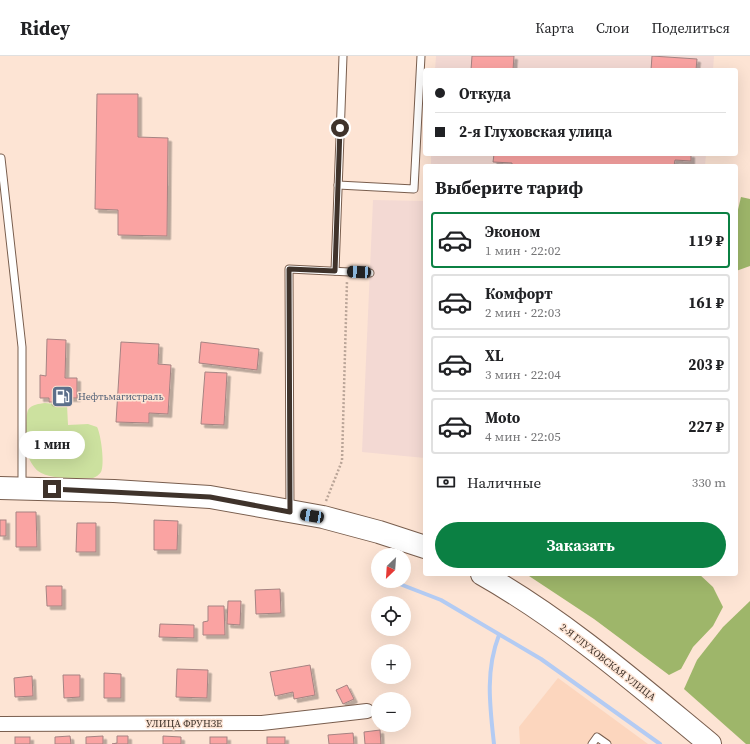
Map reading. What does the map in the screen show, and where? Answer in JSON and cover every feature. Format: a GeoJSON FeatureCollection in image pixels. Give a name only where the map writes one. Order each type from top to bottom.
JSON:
{"type":"FeatureCollection","features":[{"type":"Feature","properties":{"kind":"highway"},"geometry":{"type":"LineString","coordinates":[[0,488],[114,491],[210,497],[323,518],[379,532],[423,546]]}},
{"type":"Feature","properties":{"kind":"highway","name":"2-Я ГЛУХОВСКАЯ УЛИЦА"},"geometry":{"type":"LineString","coordinates":[[486,576],[516,593],[586,642],[710,744]]}},
{"type":"Feature","properties":{"kind":"street","name":"УЛИЦА ФРУНЗЕ"},"geometry":{"type":"LineString","coordinates":[[0,724],[262,723],[367,711]]}},
{"type":"Feature","properties":{"kind":"lane"},"geometry":{"type":"LineString","coordinates":[[335,271],[343,56]]}},
{"type":"Feature","properties":{"kind":"lane"},"geometry":{"type":"LineString","coordinates":[[338,185],[414,189],[421,56]]}},
{"type":"Feature","properties":{"kind":"lane"},"geometry":{"type":"LineString","coordinates":[[1,158],[22,347],[22,488]]}},
{"type":"Feature","properties":{"kind":"lane"},"geometry":{"type":"LineString","coordinates":[[290,512],[289,269],[370,273]]}},
{"type":"Feature","properties":{"kind":"lane"},"geometry":{"type":"LineString","coordinates":[[592,744],[597,737],[607,744]]}},
{"type":"Feature","properties":{"kind":"path"},"geometry":{"type":"LineString","coordinates":[[326,501],[342,461],[348,272]]}},
{"type":"Feature","properties":{"kind":"shaded area"},"geometry":{"type":"Polygon","coordinates":[[[436,56],[714,56],[713,68],[435,68],[436,56]]]}},
{"type":"Feature","properties":{"kind":"shaded area"},"geometry":{"type":"Polygon","coordinates":[[[431,156],[706,156],[705,164],[431,164],[431,156]]]}},
{"type":"Feature","properties":{"kind":"shaded area"},"geometry":{"type":"Polygon","coordinates":[[[373,200],[423,201],[423,458],[362,452],[373,200]]]}},
{"type":"Feature","properties":{"kind":"shaded area"},"geometry":{"type":"Polygon","coordinates":[[[558,678],[648,744],[520,744],[519,727],[558,678]]]}},
{"type":"Feature","properties":{"kind":"green space"},"geometry":{"type":"Polygon","coordinates":[[[741,197],[750,199],[750,266],[738,270],[738,210],[741,197]]]}},
{"type":"Feature","properties":{"kind":"green space"},"geometry":{"type":"Polygon","coordinates":[[[45,403],[67,405],[68,425],[88,424],[97,427],[101,442],[103,463],[101,472],[97,476],[93,478],[72,478],[49,476],[38,471],[34,466],[27,452],[27,413],[32,407],[45,403]]]}},
{"type":"Feature","properties":{"kind":"green space"},"geometry":{"type":"Polygon","coordinates":[[[529,576],[701,576],[713,587],[723,607],[713,626],[693,647],[681,669],[669,675],[594,619],[529,576]]]}},
{"type":"Feature","properties":{"kind":"green space"},"geometry":{"type":"Polygon","coordinates":[[[750,601],[750,744],[746,744],[684,689],[697,660],[723,627],[750,601]]]}},
{"type":"Feature","properties":{"kind":"building"},"geometry":{"type":"Polygon","coordinates":[[[472,56],[514,56],[513,68],[471,68],[472,56]]]}},
{"type":"Feature","properties":{"kind":"building"},"geometry":{"type":"Polygon","coordinates":[[[652,56],[697,59],[696,68],[651,68],[652,56]]]}},
{"type":"Feature","properties":{"kind":"building"},"geometry":{"type":"Polygon","coordinates":[[[97,94],[138,94],[138,137],[168,138],[167,236],[118,235],[118,210],[95,209],[97,94]]]}},
{"type":"Feature","properties":{"kind":"building"},"geometry":{"type":"Polygon","coordinates":[[[494,156],[691,156],[691,161],[675,160],[674,164],[512,164],[493,162],[494,156]]]}},
{"type":"Feature","properties":{"kind":"building"},"geometry":{"type":"Polygon","coordinates":[[[47,339],[66,340],[65,378],[77,378],[77,398],[61,398],[61,402],[49,402],[49,398],[40,398],[40,375],[46,376],[47,339]]]}},
{"type":"Feature","properties":{"kind":"building"},"geometry":{"type":"Polygon","coordinates":[[[121,342],[159,344],[158,364],[171,365],[168,414],[149,413],[149,423],[116,422],[121,342]]]}},
{"type":"Feature","properties":{"kind":"building"},"geometry":{"type":"Polygon","coordinates":[[[201,342],[259,349],[257,370],[199,363],[201,342]]]}},
{"type":"Feature","properties":{"kind":"building"},"geometry":{"type":"Polygon","coordinates":[[[205,372],[227,373],[224,425],[201,424],[205,372]]]}},
{"type":"Feature","properties":{"kind":"building"},"geometry":{"type":"Polygon","coordinates":[[[16,512],[36,512],[37,547],[16,547],[16,512]]]}},
{"type":"Feature","properties":{"kind":"building"},"geometry":{"type":"Polygon","coordinates":[[[0,520],[6,520],[6,536],[0,536],[0,520]]]}},
{"type":"Feature","properties":{"kind":"building"},"geometry":{"type":"Polygon","coordinates":[[[154,520],[178,521],[177,550],[154,550],[154,520]]]}},
{"type":"Feature","properties":{"kind":"building"},"geometry":{"type":"Polygon","coordinates":[[[77,523],[96,523],[96,552],[76,552],[77,523]]]}},
{"type":"Feature","properties":{"kind":"building"},"geometry":{"type":"Polygon","coordinates":[[[46,586],[62,586],[62,606],[47,606],[46,586]]]}},
{"type":"Feature","properties":{"kind":"building"},"geometry":{"type":"Polygon","coordinates":[[[280,589],[281,613],[256,614],[255,590],[280,589]]]}},
{"type":"Feature","properties":{"kind":"building"},"geometry":{"type":"Polygon","coordinates":[[[228,601],[241,601],[240,625],[227,624],[228,601]]]}},
{"type":"Feature","properties":{"kind":"building"},"geometry":{"type":"Polygon","coordinates":[[[208,606],[224,606],[225,635],[203,635],[203,622],[208,621],[208,606]]]}},
{"type":"Feature","properties":{"kind":"building"},"geometry":{"type":"Polygon","coordinates":[[[160,624],[194,625],[194,638],[159,637],[160,624]]]}},
{"type":"Feature","properties":{"kind":"building"},"geometry":{"type":"Polygon","coordinates":[[[310,665],[315,695],[294,699],[293,692],[275,696],[270,672],[310,665]]]}},
{"type":"Feature","properties":{"kind":"building"},"geometry":{"type":"Polygon","coordinates":[[[177,669],[208,670],[207,698],[176,697],[177,669]]]}},
{"type":"Feature","properties":{"kind":"building"},"geometry":{"type":"Polygon","coordinates":[[[104,673],[121,674],[121,698],[104,698],[104,673]]]}},
{"type":"Feature","properties":{"kind":"building"},"geometry":{"type":"Polygon","coordinates":[[[63,675],[80,675],[80,697],[64,698],[63,675]]]}},
{"type":"Feature","properties":{"kind":"building"},"geometry":{"type":"Polygon","coordinates":[[[32,676],[33,696],[15,697],[14,678],[32,676]]]}},
{"type":"Feature","properties":{"kind":"building"},"geometry":{"type":"Polygon","coordinates":[[[347,685],[354,699],[343,704],[336,690],[347,685]]]}},
{"type":"Feature","properties":{"kind":"building"},"geometry":{"type":"Polygon","coordinates":[[[364,732],[380,732],[381,744],[365,744],[364,732]]]}},
{"type":"Feature","properties":{"kind":"building"},"geometry":{"type":"Polygon","coordinates":[[[353,733],[354,744],[329,744],[328,735],[353,733]]]}},
{"type":"Feature","properties":{"kind":"building"},"geometry":{"type":"Polygon","coordinates":[[[70,736],[71,744],[55,744],[55,737],[70,736]]]}},
{"type":"Feature","properties":{"kind":"building"},"geometry":{"type":"Polygon","coordinates":[[[103,736],[103,744],[86,744],[86,737],[103,736]]]}},
{"type":"Feature","properties":{"kind":"building"},"geometry":{"type":"Polygon","coordinates":[[[117,736],[128,736],[128,744],[112,744],[117,743],[117,736]]]}},
{"type":"Feature","properties":{"kind":"building"},"geometry":{"type":"Polygon","coordinates":[[[163,736],[181,737],[181,744],[163,744],[163,736]]]}},
{"type":"Feature","properties":{"kind":"building"},"geometry":{"type":"Polygon","coordinates":[[[15,737],[30,737],[30,744],[15,744],[15,737]]]}},
{"type":"Feature","properties":{"kind":"building"},"geometry":{"type":"Polygon","coordinates":[[[210,737],[227,737],[227,744],[210,744],[210,737]]]}},
{"type":"Feature","properties":{"kind":"building"},"geometry":{"type":"Polygon","coordinates":[[[267,737],[285,737],[285,744],[267,744],[267,737]]]}},
{"type":"Feature","properties":{"kind":"waterway"},"geometry":{"type":"LineString","coordinates":[[410,588],[441,600],[541,659],[660,744]]}},
{"type":"Feature","properties":{"kind":"waterway"},"geometry":{"type":"LineString","coordinates":[[494,744],[490,703],[490,676],[499,635]]}},
{"type":"Feature","properties":{"kind":"place","name":"Нефтьмагистраль"},"geometry":{"type":"Point","coordinates":[63,396]}},
{"type":"Feature","properties":{"kind":"route"},"geometry":{"type":"LineString","coordinates":[[52,489],[210,497],[290,512],[289,269],[335,271],[340,128]]}}]}
